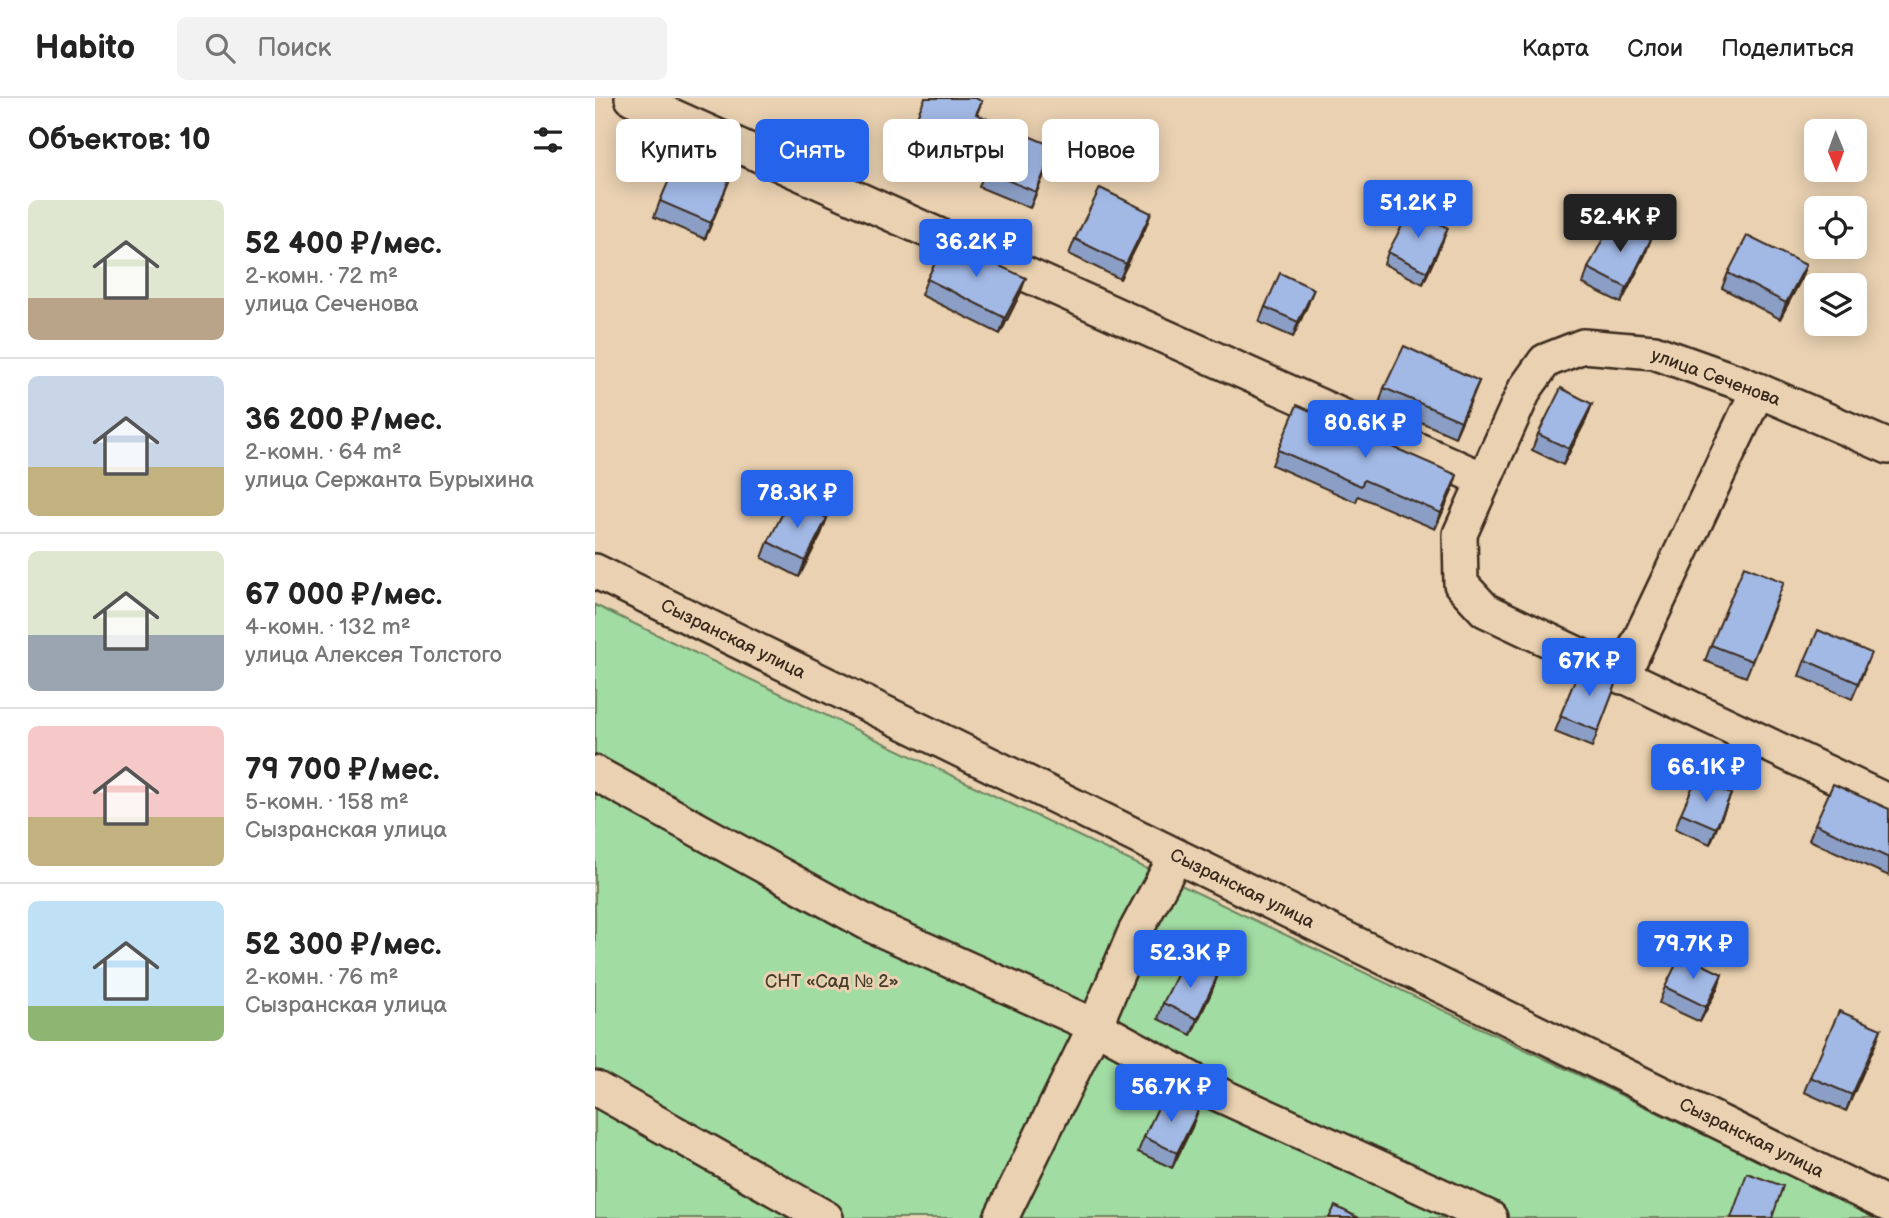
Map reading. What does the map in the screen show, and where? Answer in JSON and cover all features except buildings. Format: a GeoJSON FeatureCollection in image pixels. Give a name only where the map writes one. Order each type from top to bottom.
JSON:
{"type":"FeatureCollection","features":[{"type":"Feature","properties":{"kind":"street"},"geometry":{"type":"LineString","coordinates":[[632,98],[1483,479]]}},
{"type":"Feature","properties":{"kind":"street","name":"улица Сеченова"},"geometry":{"type":"LineString","coordinates":[[1622,677],[1485,610],[1461,584],[1460,534],[1525,389],[1545,361],[1583,346],[1654,352],[1758,390],[1889,447]]}},
{"type":"Feature","properties":{"kind":"street"},"geometry":{"type":"LineString","coordinates":[[1758,390],[1622,677],[1889,802]]}},
{"type":"Feature","properties":{"kind":"street","name":"Сызранская улица"},"geometry":{"type":"LineString","coordinates":[[595,572],[1889,1205]]}},
{"type":"Feature","properties":{"kind":"street"},"geometry":{"type":"LineString","coordinates":[[595,773],[875,927],[1095,1026],[1218,1094],[1490,1218]]}},
{"type":"Feature","properties":{"kind":"street"},"geometry":{"type":"LineString","coordinates":[[1000,1218],[1095,1026],[1135,932],[1175,858]]}},
{"type":"Feature","properties":{"kind":"street"},"geometry":{"type":"LineString","coordinates":[[595,1088],[826,1218]]}},
{"type":"Feature","properties":{"kind":"green space","name":"СНТ «Сад № 2»"},"geometry":{"type":"Polygon","coordinates":[[[595,605],[1878,1218],[595,1218],[595,605]]]}}]}
